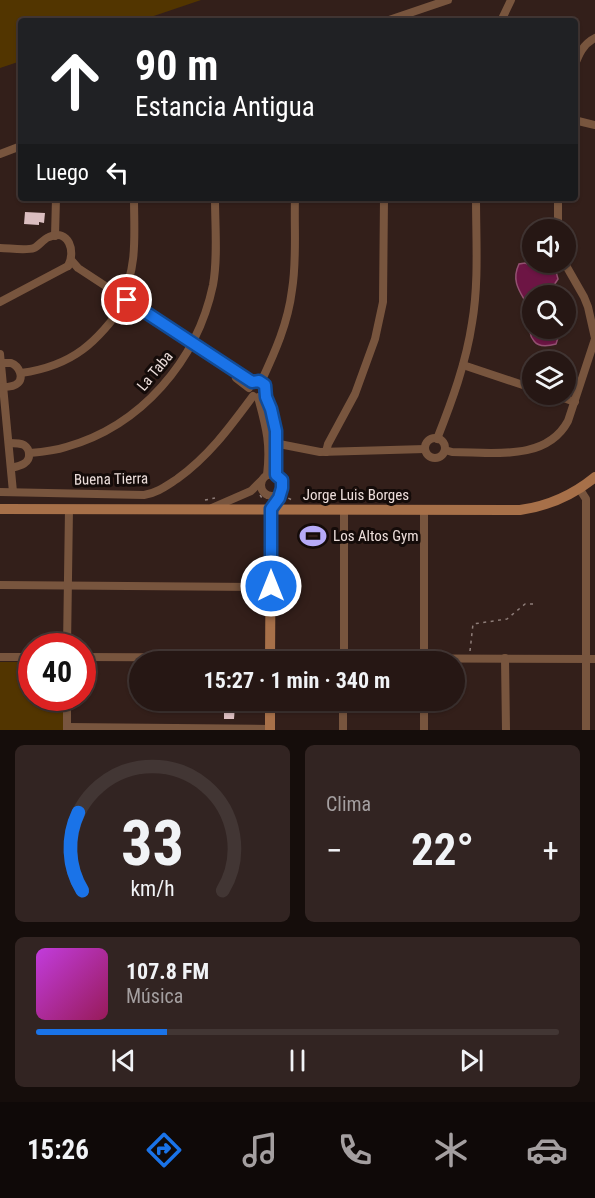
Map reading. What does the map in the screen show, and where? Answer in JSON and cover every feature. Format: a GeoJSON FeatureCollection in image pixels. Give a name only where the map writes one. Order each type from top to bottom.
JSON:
{"type":"FeatureCollection","features":[{"type":"Feature","properties":{"kind":"street"},"geometry":{"type":"LineString","coordinates":[[411,17],[448,0]]}},
{"type":"Feature","properties":{"kind":"street"},"geometry":{"type":"LineString","coordinates":[[502,18],[511,0]]}},
{"type":"Feature","properties":{"kind":"street"},"geometry":{"type":"LineString","coordinates":[[578,59],[584,46],[595,38]]}},
{"type":"Feature","properties":{"kind":"street"},"geometry":{"type":"LineString","coordinates":[[578,121],[595,125]]}},
{"type":"Feature","properties":{"kind":"street"},"geometry":{"type":"LineString","coordinates":[[0,154],[18,147]]}},
{"type":"Feature","properties":{"kind":"street"},"geometry":{"type":"LineString","coordinates":[[55,236],[56,201]]}},
{"type":"Feature","properties":{"kind":"street"},"geometry":{"type":"LineString","coordinates":[[21,373],[47,368],[70,358],[95,339],[108,325],[123,300],[133,265],[134,201]]}},
{"type":"Feature","properties":{"kind":"street","name":"La Taba"},"geometry":{"type":"LineString","coordinates":[[29,453],[79,443],[107,430],[143,405],[169,378],[191,346],[208,304],[214,276],[215,201]]}},
{"type":"Feature","properties":{"kind":"street"},"geometry":{"type":"LineString","coordinates":[[255,391],[265,387],[261,382],[277,346],[291,301],[294,276],[295,201]]}},
{"type":"Feature","properties":{"kind":"street"},"geometry":{"type":"LineString","coordinates":[[326,452],[355,394],[375,339],[382,302],[384,201]]}},
{"type":"Feature","properties":{"kind":"street"},"geometry":{"type":"LineString","coordinates":[[437,439],[463,365],[474,310],[476,201]]}},
{"type":"Feature","properties":{"kind":"street"},"geometry":{"type":"LineString","coordinates":[[558,201],[558,219]]}},
{"type":"Feature","properties":{"kind":"street"},"geometry":{"type":"LineString","coordinates":[[0,248],[34,248],[45,239],[55,236],[62,237],[69,242],[72,253],[69,263],[0,302]]}},
{"type":"Feature","properties":{"kind":"street"},"geometry":{"type":"LineString","coordinates":[[69,263],[255,391],[274,420],[272,466],[262,489],[274,498]]}},
{"type":"Feature","properties":{"kind":"street"},"geometry":{"type":"LineString","coordinates":[[570,273],[588,307],[595,338],[576,399]]}},
{"type":"Feature","properties":{"kind":"street"},"geometry":{"type":"LineString","coordinates":[[0,358],[13,364],[21,373],[17,384],[3,387]]}},
{"type":"Feature","properties":{"kind":"street"},"geometry":{"type":"LineString","coordinates":[[0,358],[13,492]]}},
{"type":"Feature","properties":{"kind":"street"},"geometry":{"type":"LineString","coordinates":[[463,365],[522,385]]}},
{"type":"Feature","properties":{"kind":"street","name":"Buena Tierra"},"geometry":{"type":"LineString","coordinates":[[0,492],[151,494],[167,486],[199,461],[224,435],[255,391]]}},
{"type":"Feature","properties":{"kind":"street"},"geometry":{"type":"LineString","coordinates":[[444,450],[518,452],[540,446],[557,436],[564,428],[574,405]]}},
{"type":"Feature","properties":{"kind":"street"},"geometry":{"type":"LineString","coordinates":[[437,439],[442,442],[444,450],[439,458],[432,458],[427,455],[425,449],[428,441],[437,439]]}},
{"type":"Feature","properties":{"kind":"street"},"geometry":{"type":"LineString","coordinates":[[9,443],[23,445],[27,447],[29,453],[29,459],[26,462],[11,468]]}},
{"type":"Feature","properties":{"kind":"street"},"geometry":{"type":"LineString","coordinates":[[273,443],[326,452],[425,449]]}},
{"type":"Feature","properties":{"kind":"street"},"geometry":{"type":"LineString","coordinates":[[210,509],[250,491],[269,477],[282,480],[283,484],[274,498],[270,651]]}},
{"type":"Feature","properties":{"kind":"street","name":"Jorge Luis Borges"},"geometry":{"type":"LineString","coordinates":[[0,509],[210,509],[274,498],[344,510],[503,511],[527,509],[554,502],[579,489],[595,477]]}},
{"type":"Feature","properties":{"kind":"street"},"geometry":{"type":"LineString","coordinates":[[579,489],[586,499],[591,659],[586,730]]}},
{"type":"Feature","properties":{"kind":"street"},"geometry":{"type":"LineString","coordinates":[[67,633],[69,509]]}},
{"type":"Feature","properties":{"kind":"street"},"geometry":{"type":"LineString","coordinates":[[344,510],[344,651]]}},
{"type":"Feature","properties":{"kind":"street"},"geometry":{"type":"LineString","coordinates":[[424,510],[424,651]]}},
{"type":"Feature","properties":{"kind":"street"},"geometry":{"type":"LineString","coordinates":[[0,585],[271,586]]}},
{"type":"Feature","properties":{"kind":"street"},"geometry":{"type":"LineString","coordinates":[[0,657],[18,657]]}},
{"type":"Feature","properties":{"kind":"street"},"geometry":{"type":"LineString","coordinates":[[96,657],[129,658]]}},
{"type":"Feature","properties":{"kind":"street"},"geometry":{"type":"LineString","coordinates":[[465,658],[591,659]]}},
{"type":"Feature","properties":{"kind":"street"},"geometry":{"type":"LineString","coordinates":[[506,658],[506,730]]}},
{"type":"Feature","properties":{"kind":"street"},"geometry":{"type":"LineString","coordinates":[[67,711],[67,729],[270,730],[270,711]]}},
{"type":"Feature","properties":{"kind":"street"},"geometry":{"type":"LineString","coordinates":[[343,730],[344,711]]}},
{"type":"Feature","properties":{"kind":"street"},"geometry":{"type":"LineString","coordinates":[[424,711],[424,730]]}},
{"type":"Feature","properties":{"kind":"path"},"geometry":{"type":"LineString","coordinates":[[250,491],[258,493],[262,498],[292,500]]}},
{"type":"Feature","properties":{"kind":"path"},"geometry":{"type":"LineString","coordinates":[[469,658],[473,624],[507,619],[525,604],[535,604]]}},
{"type":"Feature","properties":{"kind":"shaded area"},"geometry":{"type":"Polygon","coordinates":[[[0,0],[201,0],[148,18],[18,18],[18,62],[0,68],[0,0]]]}},
{"type":"Feature","properties":{"kind":"shaded area"},"geometry":{"type":"Polygon","coordinates":[[[519,264],[522,264],[522,273],[556,273],[558,279],[554,285],[522,285],[522,296],[516,278],[519,264]]]}},
{"type":"Feature","properties":{"kind":"shaded area"},"geometry":{"type":"Polygon","coordinates":[[[533,339],[558,339],[556,344],[547,346],[536,343],[533,339]]]}},
{"type":"Feature","properties":{"kind":"shaded area"},"geometry":{"type":"Polygon","coordinates":[[[0,662],[18,662],[18,711],[64,711],[64,730],[0,730],[0,662]]]}},
{"type":"Feature","properties":{"kind":"building"},"geometry":{"type":"Polygon","coordinates":[[[25,212],[45,213],[44,223],[24,224],[25,212]]]}},
{"type":"Feature","properties":{"kind":"building"},"geometry":{"type":"Polygon","coordinates":[[[224,711],[235,711],[234,719],[224,719],[224,711]]]}},
{"type":"Feature","properties":{"kind":"place","name":"Los Altos Gym"},"geometry":{"type":"Point","coordinates":[313,536]}},
{"type":"Feature","properties":{"kind":"route"},"geometry":{"type":"LineString","coordinates":[[127,300],[252,382],[259,381],[265,385],[266,397],[276,431],[276,475],[283,484],[279,498],[271,509],[271,586]]}}]}
